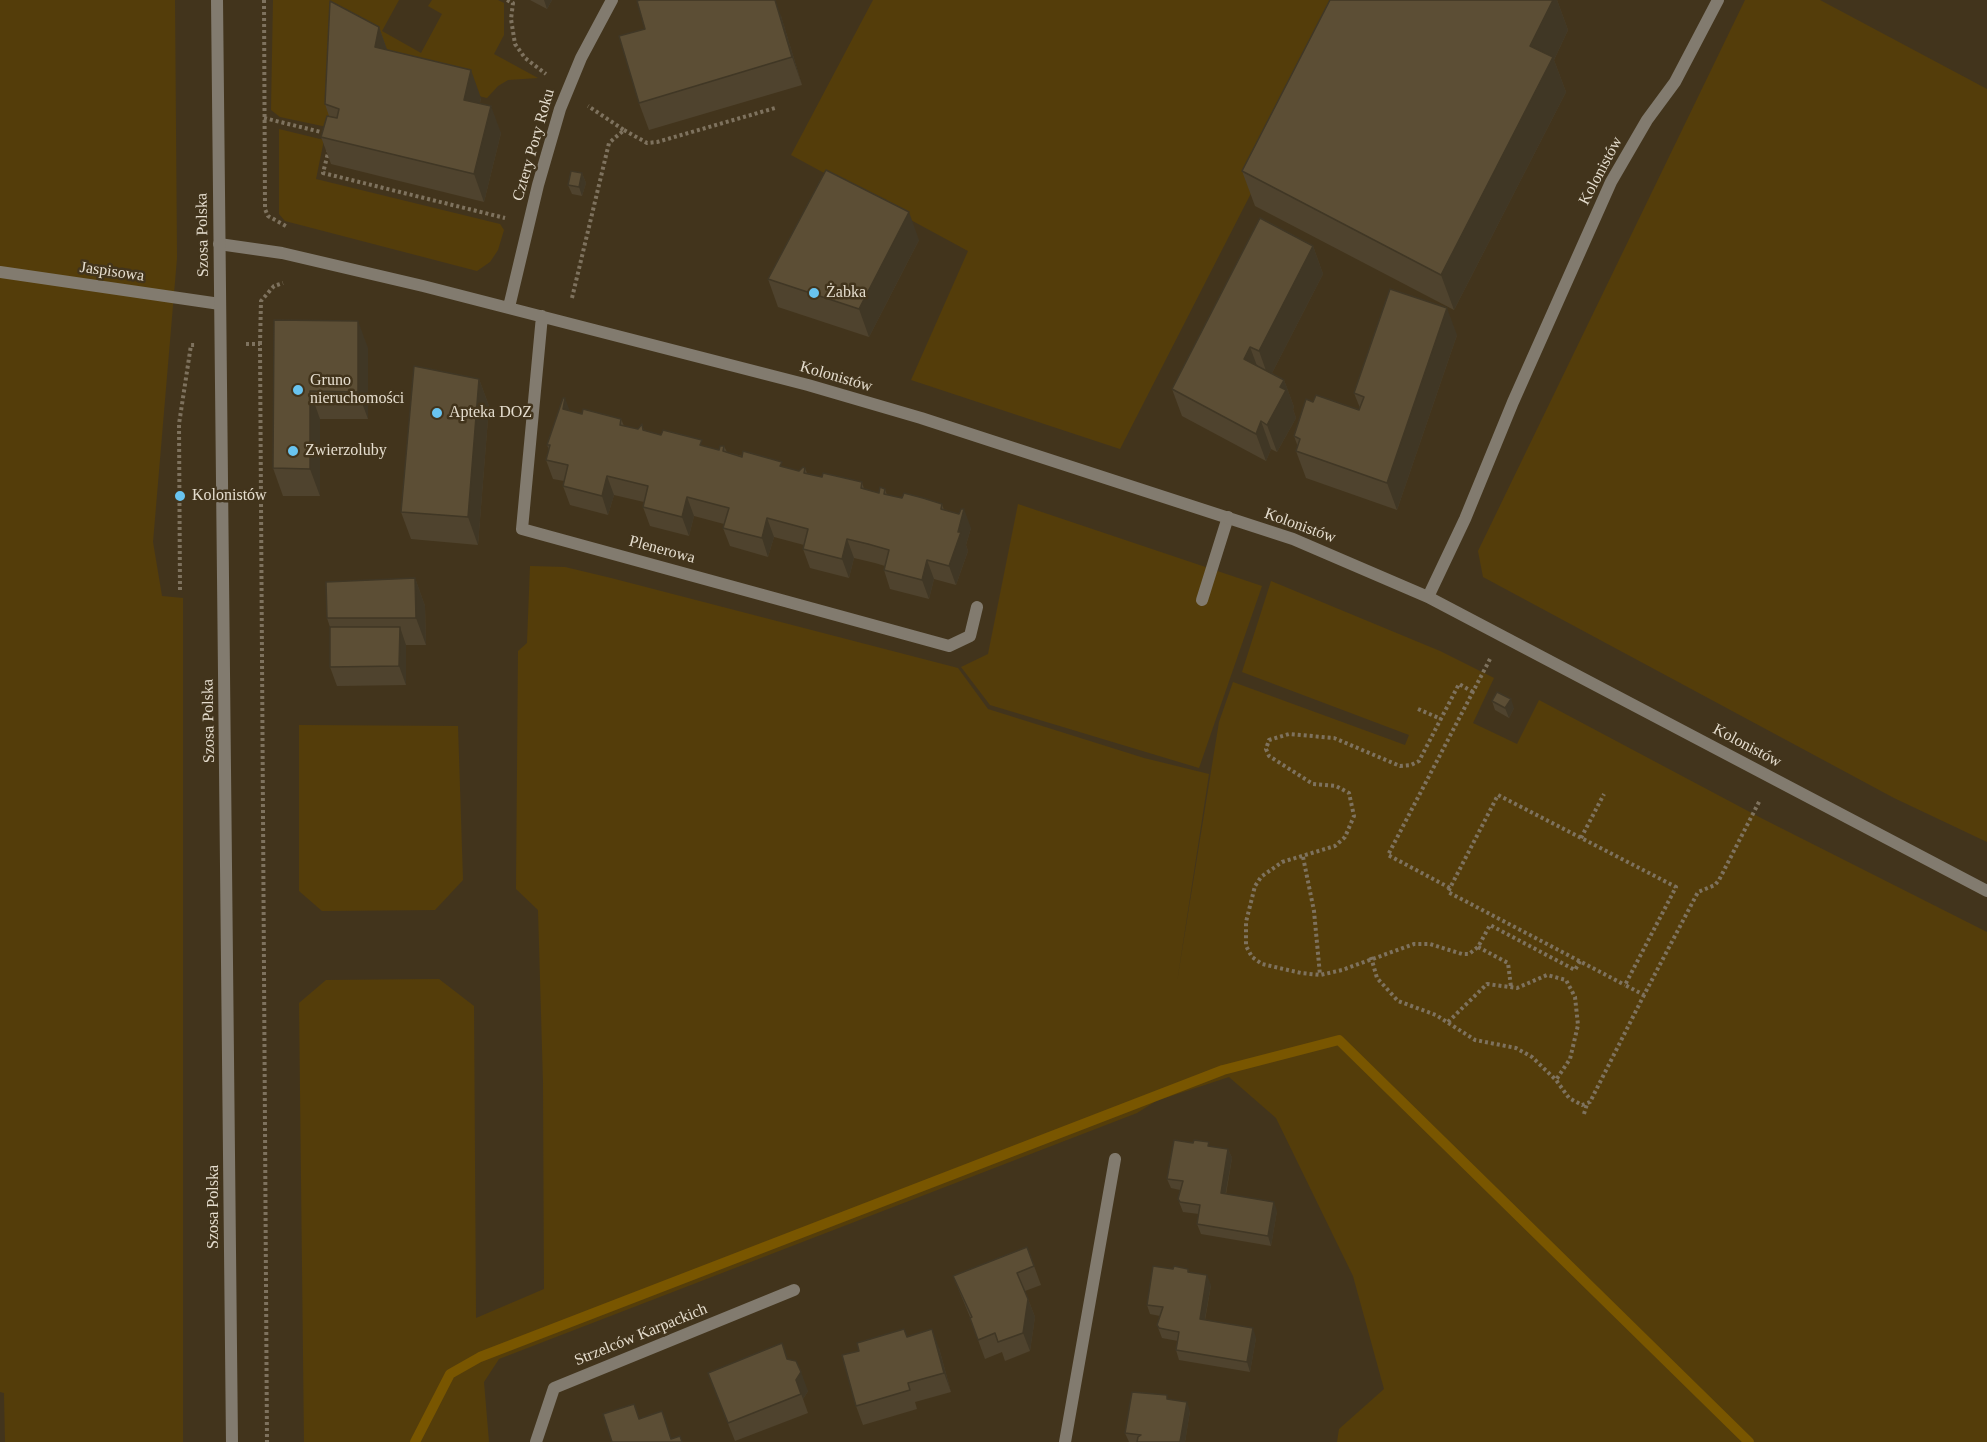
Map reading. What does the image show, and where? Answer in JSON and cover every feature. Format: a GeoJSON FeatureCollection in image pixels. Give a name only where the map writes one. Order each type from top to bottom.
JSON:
{"type":"FeatureCollection","features":[{"type":"Feature","properties":{"kind":"street","name":"Szosa Polska"},"geometry":{"type":"LineString","coordinates":[[217,0],[232,1442]]}},
{"type":"Feature","properties":{"kind":"street","name":"Cztery Pory Roku"},"geometry":{"type":"LineString","coordinates":[[509,307],[549,142],[567,89],[612,0]]}},
{"type":"Feature","properties":{"kind":"street","name":"Kolonistów"},"geometry":{"type":"LineString","coordinates":[[1428,597],[1465,519],[1513,402],[1611,182],[1647,120],[1675,82],[1718,0]]}},
{"type":"Feature","properties":{"kind":"street","name":"Kolonistów"},"geometry":{"type":"LineString","coordinates":[[219,244],[282,253],[509,307],[921,418],[1293,539],[1428,597],[1987,891]]}},
{"type":"Feature","properties":{"kind":"street","name":"Jaspisowa"},"geometry":{"type":"LineString","coordinates":[[0,272],[220,304]]}},
{"type":"Feature","properties":{"kind":"street","name":"Plenerowa"},"geometry":{"type":"LineString","coordinates":[[542,316],[522,529],[950,646],[970,636],[977,607]]}},
{"type":"Feature","properties":{"kind":"street"},"geometry":{"type":"LineString","coordinates":[[1202,600],[1228,517]]}},
{"type":"Feature","properties":{"kind":"street"},"geometry":{"type":"LineString","coordinates":[[1065,1442],[1115,1159]]}},
{"type":"Feature","properties":{"kind":"street","name":"Strzelców Karpackich"},"geometry":{"type":"LineString","coordinates":[[536,1442],[554,1388],[794,1290]]}},
{"type":"Feature","properties":{"kind":"path"},"geometry":{"type":"LineString","coordinates":[[264,0],[266,209],[268,216],[283,225]]}},
{"type":"Feature","properties":{"kind":"path"},"geometry":{"type":"LineString","coordinates":[[624,130],[647,143],[657,142],[775,108]]}},
{"type":"Feature","properties":{"kind":"path"},"geometry":{"type":"LineString","coordinates":[[264,118],[332,135]]}},
{"type":"Feature","properties":{"kind":"path"},"geometry":{"type":"LineString","coordinates":[[330,144],[323,173],[529,224]]}},
{"type":"Feature","properties":{"kind":"path"},"geometry":{"type":"LineString","coordinates":[[260,344],[261,301],[274,286],[282,283]]}},
{"type":"Feature","properties":{"kind":"path"},"geometry":{"type":"LineString","coordinates":[[1450,888],[1388,855],[1490,659]]}},
{"type":"Feature","properties":{"kind":"path"},"geometry":{"type":"LineString","coordinates":[[1473,692],[1459,684],[1419,761],[1411,765],[1400,766],[1334,738],[1289,734],[1269,740],[1266,749],[1269,756],[1313,784],[1341,788],[1349,793],[1354,816],[1345,837],[1335,846],[1281,862],[1261,877],[1255,886],[1246,922],[1246,946],[1252,957],[1263,964],[1320,975],[1342,970],[1371,957],[1422,942],[1462,954],[1474,951],[1490,925],[1575,970],[1580,961]]}},
{"type":"Feature","properties":{"kind":"path"},"geometry":{"type":"LineString","coordinates":[[1418,709],[1440,719]]}},
{"type":"Feature","properties":{"kind":"path"},"geometry":{"type":"LineString","coordinates":[[1581,838],[1604,794]]}},
{"type":"Feature","properties":{"kind":"path"},"geometry":{"type":"LineString","coordinates":[[1625,985],[1676,887],[1590,845],[1581,838],[1498,795],[1448,892],[1538,937],[1580,961],[1625,985],[1644,994]]}},
{"type":"Feature","properties":{"kind":"path"},"geometry":{"type":"LineString","coordinates":[[1584,1114],[1587,1104],[1698,892],[1715,885],[1761,798]]}},
{"type":"Feature","properties":{"kind":"path"},"geometry":{"type":"LineString","coordinates":[[1303,857],[1314,911],[1320,975]]}},
{"type":"Feature","properties":{"kind":"path"},"geometry":{"type":"LineString","coordinates":[[1478,947],[1506,961],[1509,966],[1511,987]]}},
{"type":"Feature","properties":{"kind":"path"},"geometry":{"type":"LineString","coordinates":[[1371,957],[1377,978],[1398,1001],[1448,1022],[1462,1034],[1475,1040],[1516,1048],[1532,1057],[1556,1080],[1576,1104],[1587,1104]]}},
{"type":"Feature","properties":{"kind":"path"},"geometry":{"type":"LineString","coordinates":[[1448,1022],[1487,984],[1522,986],[1547,975],[1556,976],[1571,986],[1578,1010],[1578,1025],[1570,1059],[1556,1080]]}},
{"type":"Feature","properties":{"kind":"path"},"geometry":{"type":"LineString","coordinates":[[262,997],[267,1442]]}},
{"type":"Feature","properties":{"kind":"shaded area"},"geometry":{"type":"Polygon","coordinates":[[[0,0],[175,0],[177,258],[153,542],[162,596],[183,598],[183,1442],[5,1442],[4,1393],[0,1392],[0,0]]]}},
{"type":"Feature","properties":{"kind":"shaded area"},"geometry":{"type":"Polygon","coordinates":[[[273,0],[399,0],[382,31],[421,53],[442,14],[428,6],[432,0],[498,0],[504,3],[504,35],[494,54],[538,78],[508,80],[498,86],[487,98],[386,74],[333,126],[327,127],[280,117],[271,110],[273,0]]]}},
{"type":"Feature","properties":{"kind":"shaded area"},"geometry":{"type":"Polygon","coordinates":[[[873,0],[1350,0],[1120,449],[911,380],[968,251],[791,155],[873,0]]]}},
{"type":"Feature","properties":{"kind":"shaded area"},"geometry":{"type":"Polygon","coordinates":[[[1745,0],[1820,0],[1987,89],[1987,842],[1894,798],[1483,577],[1478,551],[1745,0]]]}},
{"type":"Feature","properties":{"kind":"shaded area"},"geometry":{"type":"Polygon","coordinates":[[[279,129],[324,140],[316,179],[500,224],[504,230],[498,250],[490,262],[477,271],[285,221],[279,214],[279,129]]]}},
{"type":"Feature","properties":{"kind":"shaded area"},"geometry":{"type":"Polygon","coordinates":[[[1018,504],[1262,586],[1199,768],[990,705],[961,667],[988,654],[1018,504]]]}},
{"type":"Feature","properties":{"kind":"shaded area"},"geometry":{"type":"Polygon","coordinates":[[[530,566],[565,567],[958,668],[988,709],[1144,758],[1209,774],[1177,982],[1219,722],[1233,682],[1405,745],[1409,735],[1242,672],[1271,581],[1440,651],[1494,678],[1473,723],[1517,744],[1539,700],[1763,819],[1987,932],[1987,1442],[1337,1442],[1339,1429],[1384,1389],[1353,1276],[1276,1118],[1229,1077],[1156,1101],[1137,1113],[499,1359],[484,1382],[489,1442],[304,1442],[299,1003],[326,980],[439,979],[474,1006],[476,1318],[544,1289],[543,1082],[538,910],[516,889],[518,651],[527,643],[530,566]]]}},
{"type":"Feature","properties":{"kind":"shaded area"},"geometry":{"type":"Polygon","coordinates":[[[299,725],[458,726],[463,880],[435,910],[322,911],[299,891],[299,725]]]}},
{"type":"Feature","properties":{"kind":"building"},"geometry":{"type":"Polygon","coordinates":[[[775,0],[792,57],[639,103],[619,36],[645,29],[637,1],[775,0]]]}},
{"type":"Feature","properties":{"kind":"building"},"geometry":{"type":"Polygon","coordinates":[[[1330,0],[1553,0],[1530,46],[1553,57],[1441,275],[1242,171],[1330,0]]]}},
{"type":"Feature","properties":{"kind":"building"},"geometry":{"type":"Polygon","coordinates":[[[330,1],[379,27],[375,47],[471,70],[464,100],[491,106],[474,174],[321,137],[327,116],[337,118],[339,109],[325,104],[330,1]]]}},
{"type":"Feature","properties":{"kind":"building"},"geometry":{"type":"Polygon","coordinates":[[[826,170],[909,212],[859,309],[768,279],[826,170]]]}},
{"type":"Feature","properties":{"kind":"building"},"geometry":{"type":"Polygon","coordinates":[[[571,171],[582,173],[579,187],[568,185],[571,171]]]}},
{"type":"Feature","properties":{"kind":"building"},"geometry":{"type":"Polygon","coordinates":[[[1260,218],[1313,246],[1259,351],[1250,347],[1244,359],[1284,380],[1280,387],[1286,390],[1267,425],[1261,421],[1256,434],[1172,389],[1260,218]]]}},
{"type":"Feature","properties":{"kind":"building"},"geometry":{"type":"Polygon","coordinates":[[[1390,289],[1447,308],[1387,483],[1296,451],[1300,439],[1294,436],[1306,399],[1313,402],[1316,395],[1359,410],[1364,397],[1354,393],[1390,289]]]}},
{"type":"Feature","properties":{"kind":"building"},"geometry":{"type":"Polygon","coordinates":[[[274,320],[358,321],[358,392],[310,391],[310,469],[273,468],[274,320]]]}},
{"type":"Feature","properties":{"kind":"building"},"geometry":{"type":"Polygon","coordinates":[[[414,366],[479,379],[468,517],[401,512],[414,366]]]}},
{"type":"Feature","properties":{"kind":"building"},"geometry":{"type":"Polygon","coordinates":[[[563,398],[565,398],[563,409],[582,414],[583,409],[621,419],[620,425],[638,429],[642,424],[643,430],[661,435],[663,430],[702,440],[700,445],[719,450],[720,446],[724,446],[723,451],[742,457],[743,451],[782,462],[780,466],[799,471],[803,467],[805,468],[804,473],[822,477],[823,473],[862,482],[861,488],[879,493],[880,487],[885,489],[884,494],[902,498],[904,493],[923,498],[942,504],[941,509],[959,514],[961,509],[964,509],[958,532],[961,532],[949,566],[927,560],[922,580],[884,570],[889,550],[868,544],[847,539],[842,559],[803,549],[808,529],[767,518],[762,538],[723,528],[729,508],[687,497],[682,517],[643,507],[648,486],[607,476],[602,496],[563,486],[568,465],[546,460],[550,445],[547,445],[563,398]]]}},
{"type":"Feature","properties":{"kind":"building"},"geometry":{"type":"Polygon","coordinates":[[[415,578],[416,618],[327,618],[326,582],[415,578]]]}},
{"type":"Feature","properties":{"kind":"building"},"geometry":{"type":"Polygon","coordinates":[[[330,627],[400,627],[399,666],[330,667],[330,627]]]}},
{"type":"Feature","properties":{"kind":"building"},"geometry":{"type":"Polygon","coordinates":[[[1497,692],[1511,699],[1505,708],[1492,701],[1497,692]]]}},
{"type":"Feature","properties":{"kind":"building"},"geometry":{"type":"Polygon","coordinates":[[[1174,1140],[1193,1143],[1194,1140],[1209,1142],[1208,1146],[1228,1149],[1221,1193],[1274,1202],[1268,1236],[1197,1224],[1200,1205],[1180,1202],[1178,1199],[1183,1181],[1167,1179],[1174,1140]]]}},
{"type":"Feature","properties":{"kind":"building"},"geometry":{"type":"Polygon","coordinates":[[[1027,1247],[1034,1266],[1017,1273],[1028,1299],[1023,1333],[998,1342],[995,1333],[978,1340],[970,1318],[972,1317],[953,1276],[1027,1247]]]}},
{"type":"Feature","properties":{"kind":"building"},"geometry":{"type":"Polygon","coordinates":[[[1153,1266],[1173,1269],[1174,1266],[1188,1269],[1188,1272],[1207,1275],[1200,1319],[1253,1328],[1247,1362],[1176,1350],[1179,1332],[1159,1328],[1157,1325],[1163,1307],[1147,1305],[1153,1266]]]}},
{"type":"Feature","properties":{"kind":"building"},"geometry":{"type":"Polygon","coordinates":[[[904,1329],[907,1337],[932,1329],[944,1373],[908,1383],[910,1390],[856,1406],[842,1355],[859,1351],[857,1343],[904,1329]]]}},
{"type":"Feature","properties":{"kind":"building"},"geometry":{"type":"Polygon","coordinates":[[[782,1343],[787,1359],[796,1361],[801,1372],[796,1380],[801,1394],[728,1423],[708,1373],[782,1343]]]}},
{"type":"Feature","properties":{"kind":"building"},"geometry":{"type":"Polygon","coordinates":[[[1132,1392],[1167,1395],[1167,1399],[1187,1402],[1180,1442],[1137,1442],[1141,1435],[1125,1433],[1132,1392]]]}},
{"type":"Feature","properties":{"kind":"building"},"geometry":{"type":"Polygon","coordinates":[[[634,1404],[639,1419],[662,1411],[671,1439],[680,1436],[682,1442],[612,1442],[603,1414],[634,1404]]]}},
{"type":"Feature","properties":{"kind":"waterway"},"geometry":{"type":"LineString","coordinates":[[415,1442],[450,1374],[480,1357],[1223,1070],[1339,1040],[1749,1442]]}},
{"type":"Feature","properties":{"kind":"place","name":"Żabka"},"geometry":{"type":"Point","coordinates":[814,293]}},
{"type":"Feature","properties":{"kind":"place","name":"Gruno nieruchomości"},"geometry":{"type":"Point","coordinates":[298,390]}},
{"type":"Feature","properties":{"kind":"place","name":"Apteka DOZ"},"geometry":{"type":"Point","coordinates":[437,413]}},
{"type":"Feature","properties":{"kind":"place","name":"Zwierzoluby"},"geometry":{"type":"Point","coordinates":[293,451]}},
{"type":"Feature","properties":{"kind":"place","name":"Kolonistów"},"geometry":{"type":"Point","coordinates":[180,496]}}]}
